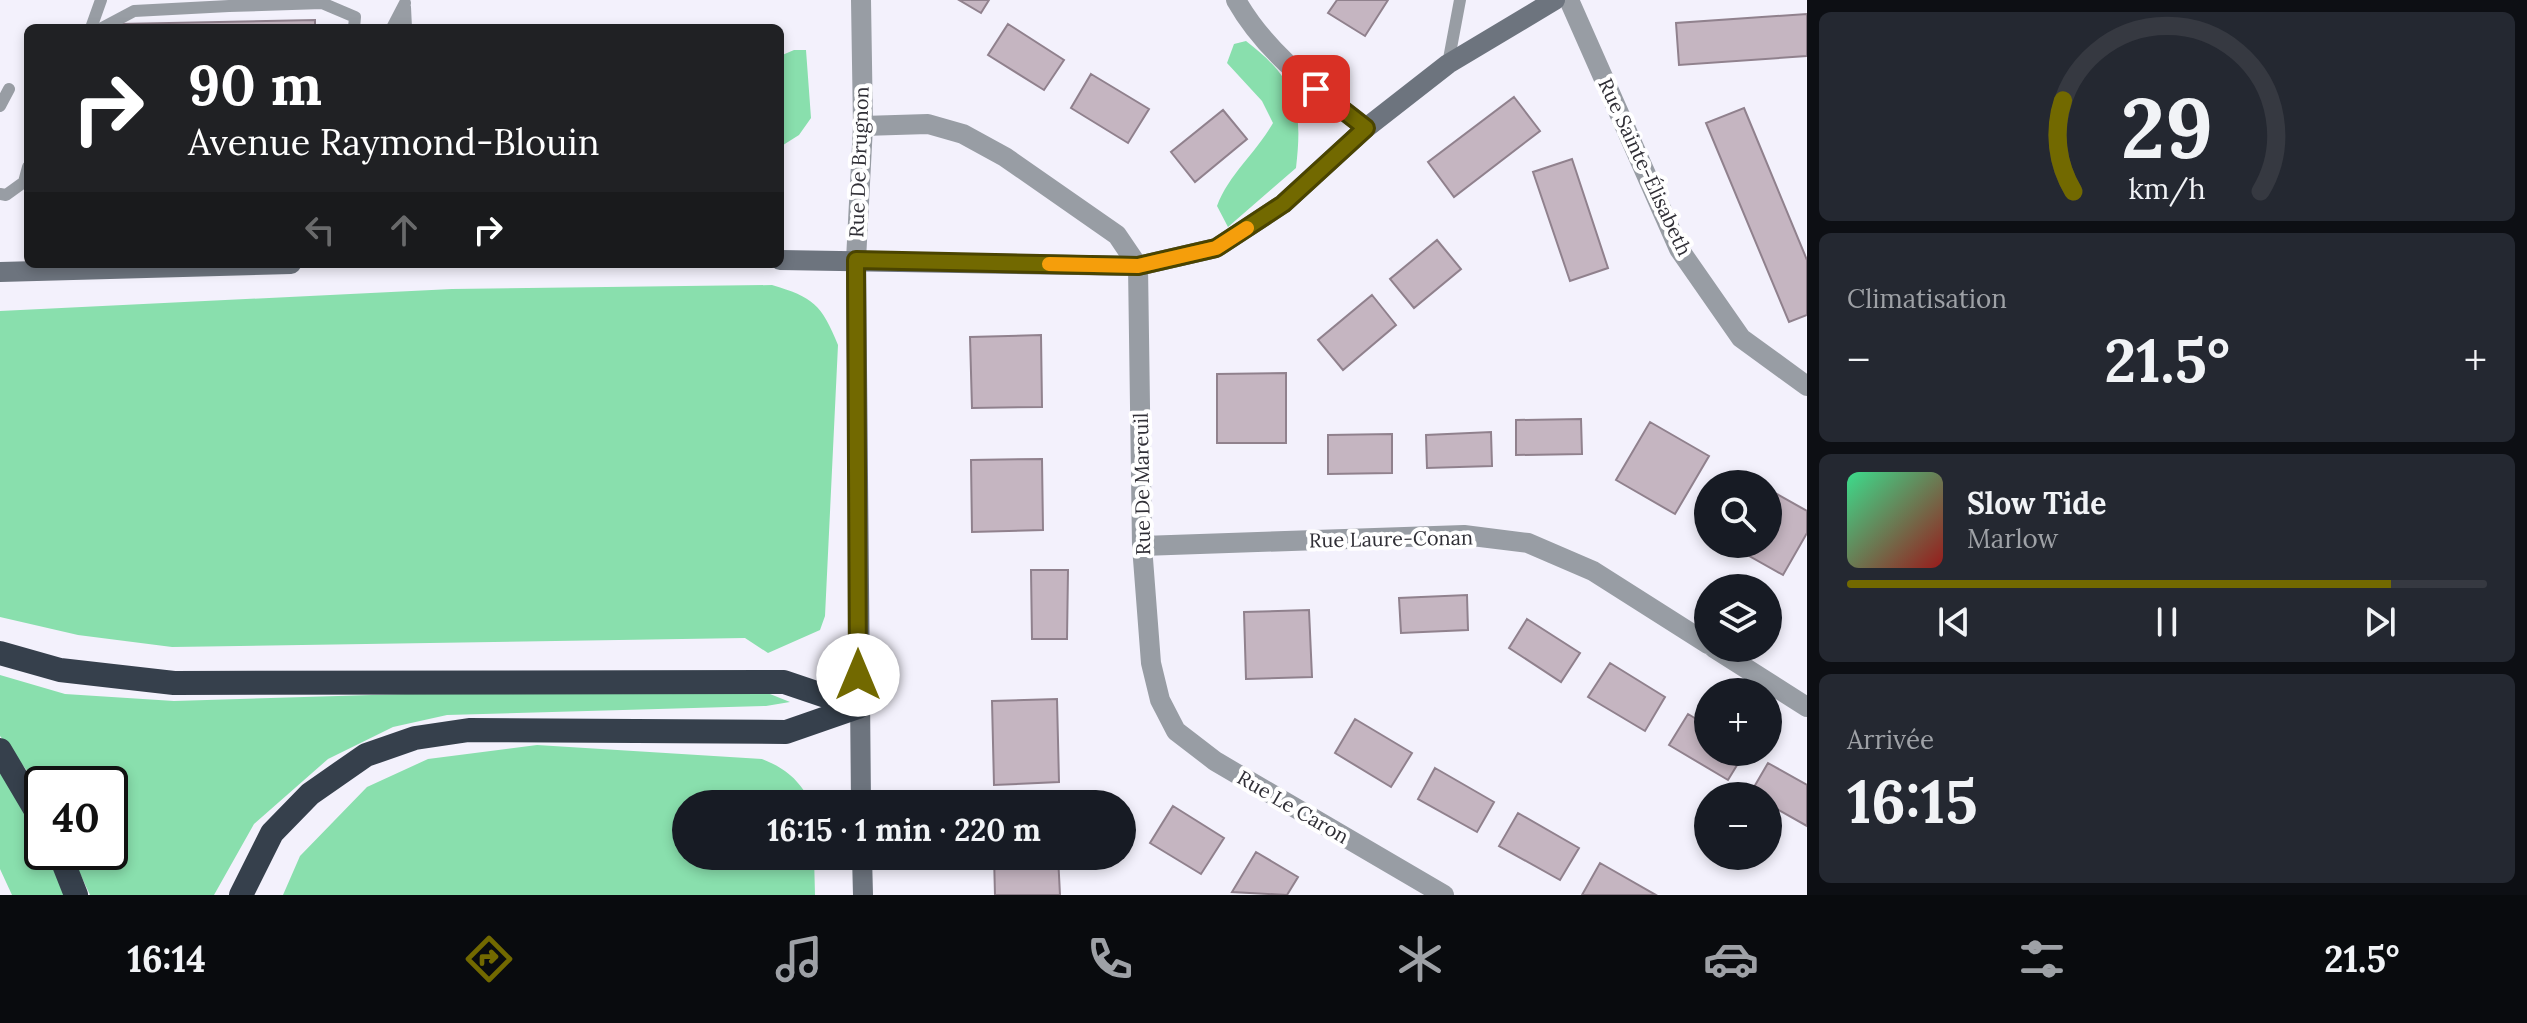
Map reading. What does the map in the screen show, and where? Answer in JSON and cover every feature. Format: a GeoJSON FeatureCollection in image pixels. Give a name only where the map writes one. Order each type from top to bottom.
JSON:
{"type":"FeatureCollection","features":[{"type":"Feature","properties":{"kind":"highway"},"geometry":{"type":"LineString","coordinates":[[0,653],[60,670],[174,683],[784,682],[858,707]]}},
{"type":"Feature","properties":{"kind":"highway"},"geometry":{"type":"LineString","coordinates":[[241,895],[272,833],[310,794],[366,755],[415,738],[469,730],[786,732],[858,707]]}},
{"type":"Feature","properties":{"kind":"highway"},"geometry":{"type":"LineString","coordinates":[[0,750],[24,791]]}},
{"type":"Feature","properties":{"kind":"highway"},"geometry":{"type":"LineString","coordinates":[[66,870],[76,895]]}},
{"type":"Feature","properties":{"kind":"street","name":"Rue De Brugnon"},"geometry":{"type":"LineString","coordinates":[[861,0],[863,126],[856,260],[861,790]]}},
{"type":"Feature","properties":{"kind":"street"},"geometry":{"type":"LineString","coordinates":[[1236,0],[1253,30],[1291,70],[1366,128]]}},
{"type":"Feature","properties":{"kind":"street"},"geometry":{"type":"LineString","coordinates":[[784,260],[1138,266],[1216,248],[1283,204],[1366,128],[1448,64],[1555,0]]}},
{"type":"Feature","properties":{"kind":"street","name":"Rue Sainte-Élisabeth"},"geometry":{"type":"LineString","coordinates":[[1569,0],[1679,249],[1741,338],[1807,386]]}},
{"type":"Feature","properties":{"kind":"street"},"geometry":{"type":"LineString","coordinates":[[863,126],[928,124],[963,134],[1005,157],[1117,235],[1138,266]]}},
{"type":"Feature","properties":{"kind":"street","name":"Rue De Mareuil"},"geometry":{"type":"LineString","coordinates":[[1138,266],[1142,546],[1151,663],[1160,700]]}},
{"type":"Feature","properties":{"kind":"street"},"geometry":{"type":"LineString","coordinates":[[0,272],[50,268]]}},
{"type":"Feature","properties":{"kind":"street","name":"Rue Laure-Conan"},"geometry":{"type":"LineString","coordinates":[[1142,546],[1464,535],[1528,543],[1593,571],[1694,635]]}},
{"type":"Feature","properties":{"kind":"street"},"geometry":{"type":"LineString","coordinates":[[1736,662],[1807,707]]}},
{"type":"Feature","properties":{"kind":"street","name":"Rue Le Caron"},"geometry":{"type":"LineString","coordinates":[[1160,700],[1176,731],[1215,761],[1444,895]]}},
{"type":"Feature","properties":{"kind":"street"},"geometry":{"type":"LineString","coordinates":[[862,870],[863,895]]}},
{"type":"Feature","properties":{"kind":"lane"},"geometry":{"type":"LineString","coordinates":[[92,24],[101,0]]}},
{"type":"Feature","properties":{"kind":"lane"},"geometry":{"type":"LineString","coordinates":[[1448,64],[1460,0]]}},
{"type":"Feature","properties":{"kind":"lane"},"geometry":{"type":"LineString","coordinates":[[394,24],[405,1]]}},
{"type":"Feature","properties":{"kind":"lane"},"geometry":{"type":"LineString","coordinates":[[405,1],[406,24]]}},
{"type":"Feature","properties":{"kind":"lane"},"geometry":{"type":"LineString","coordinates":[[110,24],[134,11],[322,3],[355,17],[354,24]]}},
{"type":"Feature","properties":{"kind":"lane"},"geometry":{"type":"LineString","coordinates":[[0,106],[9,89]]}},
{"type":"Feature","properties":{"kind":"lane"},"geometry":{"type":"LineString","coordinates":[[0,194],[6,195],[24,182]]}},
{"type":"Feature","properties":{"kind":"green space"},"geometry":{"type":"Polygon","coordinates":[[[1246,41],[1276,69],[1293,96],[1298,128],[1296,168],[1228,227],[1217,206],[1222,194],[1273,123],[1262,101],[1227,63],[1234,44],[1246,41]]]}},
{"type":"Feature","properties":{"kind":"green space"},"geometry":{"type":"Polygon","coordinates":[[[806,50],[811,118],[799,135],[784,144],[784,54],[806,50]]]}},
{"type":"Feature","properties":{"kind":"green space"},"geometry":{"type":"Polygon","coordinates":[[[772,285],[814,304],[827,320],[838,345],[825,616],[820,630],[768,653],[745,638],[172,647],[78,635],[0,617],[0,311],[452,289],[772,285]]]}},
{"type":"Feature","properties":{"kind":"green space"},"geometry":{"type":"Polygon","coordinates":[[[0,675],[65,694],[174,701],[405,694],[770,694],[790,702],[766,706],[447,715],[393,727],[328,759],[254,824],[214,895],[90,895],[78,870],[128,870],[128,766],[24,767],[0,736],[0,675]]]}},
{"type":"Feature","properties":{"kind":"green space"},"geometry":{"type":"Polygon","coordinates":[[[537,745],[762,759],[792,776],[803,790],[672,790],[672,870],[814,870],[815,895],[283,895],[300,856],[367,787],[428,759],[537,745]]]}},
{"type":"Feature","properties":{"kind":"green space"},"geometry":{"type":"Polygon","coordinates":[[[0,762],[24,805],[24,870],[57,870],[67,895],[12,895],[0,869],[0,762]]]}},
{"type":"Feature","properties":{"kind":"building"},"geometry":{"type":"Polygon","coordinates":[[[959,0],[989,0],[981,13],[959,0]]]}},
{"type":"Feature","properties":{"kind":"building"},"geometry":{"type":"Polygon","coordinates":[[[1337,0],[1388,0],[1365,36],[1328,13],[1337,0]]]}},
{"type":"Feature","properties":{"kind":"building"},"geometry":{"type":"Polygon","coordinates":[[[1807,14],[1807,56],[1679,65],[1676,23],[1807,14]]]}},
{"type":"Feature","properties":{"kind":"building"},"geometry":{"type":"Polygon","coordinates":[[[315,20],[315,24],[121,24],[315,20]]]}},
{"type":"Feature","properties":{"kind":"building"},"geometry":{"type":"Polygon","coordinates":[[[1008,24],[1064,60],[1044,90],[988,55],[1008,24]]]}},
{"type":"Feature","properties":{"kind":"building"},"geometry":{"type":"Polygon","coordinates":[[[1091,74],[1149,109],[1128,143],[1071,108],[1091,74]]]}},
{"type":"Feature","properties":{"kind":"building"},"geometry":{"type":"Polygon","coordinates":[[[1514,97],[1540,131],[1454,197],[1428,162],[1514,97]]]}},
{"type":"Feature","properties":{"kind":"building"},"geometry":{"type":"Polygon","coordinates":[[[1744,108],[1807,260],[1807,315],[1789,322],[1706,123],[1744,108]]]}},
{"type":"Feature","properties":{"kind":"building"},"geometry":{"type":"Polygon","coordinates":[[[1223,110],[1247,139],[1195,182],[1171,152],[1223,110]]]}},
{"type":"Feature","properties":{"kind":"building"},"geometry":{"type":"Polygon","coordinates":[[[1572,159],[1608,268],[1570,281],[1533,172],[1572,159]]]}},
{"type":"Feature","properties":{"kind":"building"},"geometry":{"type":"Polygon","coordinates":[[[1437,240],[1461,269],[1414,308],[1390,279],[1437,240]]]}},
{"type":"Feature","properties":{"kind":"building"},"geometry":{"type":"Polygon","coordinates":[[[1372,295],[1396,325],[1343,370],[1318,340],[1372,295]]]}},
{"type":"Feature","properties":{"kind":"building"},"geometry":{"type":"Polygon","coordinates":[[[1041,335],[1042,407],[972,408],[970,337],[1041,335]]]}},
{"type":"Feature","properties":{"kind":"building"},"geometry":{"type":"Polygon","coordinates":[[[1286,373],[1286,443],[1217,443],[1217,374],[1286,373]]]}},
{"type":"Feature","properties":{"kind":"building"},"geometry":{"type":"Polygon","coordinates":[[[1581,419],[1582,454],[1516,455],[1516,420],[1581,419]]]}},
{"type":"Feature","properties":{"kind":"building"},"geometry":{"type":"Polygon","coordinates":[[[1650,422],[1709,456],[1701,470],[1694,470],[1694,482],[1675,514],[1616,480],[1650,422]]]}},
{"type":"Feature","properties":{"kind":"building"},"geometry":{"type":"Polygon","coordinates":[[[1491,432],[1492,466],[1427,468],[1426,435],[1491,432]]]}},
{"type":"Feature","properties":{"kind":"building"},"geometry":{"type":"Polygon","coordinates":[[[1392,434],[1392,473],[1328,474],[1328,435],[1392,434]]]}},
{"type":"Feature","properties":{"kind":"building"},"geometry":{"type":"Polygon","coordinates":[[[1042,459],[1043,530],[972,532],[971,460],[1042,459]]]}},
{"type":"Feature","properties":{"kind":"building"},"geometry":{"type":"Polygon","coordinates":[[[1782,497],[1807,511],[1807,533],[1781,574],[1753,558],[1782,558],[1782,497]]]}},
{"type":"Feature","properties":{"kind":"building"},"geometry":{"type":"Polygon","coordinates":[[[1031,570],[1068,570],[1067,639],[1032,639],[1031,570]]]}},
{"type":"Feature","properties":{"kind":"building"},"geometry":{"type":"Polygon","coordinates":[[[1467,595],[1468,630],[1401,633],[1399,598],[1467,595]]]}},
{"type":"Feature","properties":{"kind":"building"},"geometry":{"type":"Polygon","coordinates":[[[1309,610],[1312,677],[1246,679],[1244,612],[1309,610]]]}},
{"type":"Feature","properties":{"kind":"building"},"geometry":{"type":"Polygon","coordinates":[[[1527,619],[1580,653],[1561,682],[1509,648],[1527,619]]]}},
{"type":"Feature","properties":{"kind":"building"},"geometry":{"type":"Polygon","coordinates":[[[1610,663],[1665,697],[1645,731],[1588,697],[1610,663]]]}},
{"type":"Feature","properties":{"kind":"building"},"geometry":{"type":"Polygon","coordinates":[[[1057,699],[1059,782],[994,785],[992,701],[1057,699]]]}},
{"type":"Feature","properties":{"kind":"building"},"geometry":{"type":"Polygon","coordinates":[[[1688,714],[1694,718],[1694,760],[1669,745],[1688,714]]]}},
{"type":"Feature","properties":{"kind":"building"},"geometry":{"type":"Polygon","coordinates":[[[1355,719],[1412,753],[1391,787],[1335,753],[1355,719]]]}},
{"type":"Feature","properties":{"kind":"building"},"geometry":{"type":"Polygon","coordinates":[[[1704,766],[1736,766],[1728,780],[1704,766]]]}},
{"type":"Feature","properties":{"kind":"building"},"geometry":{"type":"Polygon","coordinates":[[[1766,766],[1773,766],[1807,785],[1807,826],[1782,812],[1782,782],[1757,782],[1766,766]]]}},
{"type":"Feature","properties":{"kind":"building"},"geometry":{"type":"Polygon","coordinates":[[[1435,768],[1494,802],[1477,832],[1418,799],[1435,768]]]}},
{"type":"Feature","properties":{"kind":"building"},"geometry":{"type":"Polygon","coordinates":[[[1173,806],[1224,838],[1201,874],[1150,843],[1173,806]]]}},
{"type":"Feature","properties":{"kind":"building"},"geometry":{"type":"Polygon","coordinates":[[[1518,813],[1579,848],[1560,880],[1499,846],[1518,813]]]}},
{"type":"Feature","properties":{"kind":"building"},"geometry":{"type":"Polygon","coordinates":[[[1256,852],[1298,877],[1287,895],[1232,892],[1256,852]]]}},
{"type":"Feature","properties":{"kind":"building"},"geometry":{"type":"Polygon","coordinates":[[[1600,863],[1656,895],[1582,895],[1600,863]]]}},
{"type":"Feature","properties":{"kind":"building"},"geometry":{"type":"Polygon","coordinates":[[[994,870],[1059,870],[1060,895],[995,895],[994,870]]]}},
{"type":"Feature","properties":{"kind":"slow traffic"},"geometry":{"type":"LineString","coordinates":[[1049,264],[1138,266],[1216,248],[1247,228]]}},
{"type":"Feature","properties":{"kind":"route"},"geometry":{"type":"LineString","coordinates":[[858,675],[856,260],[1138,266],[1216,248],[1283,204],[1366,128],[1316,89]]}}]}
